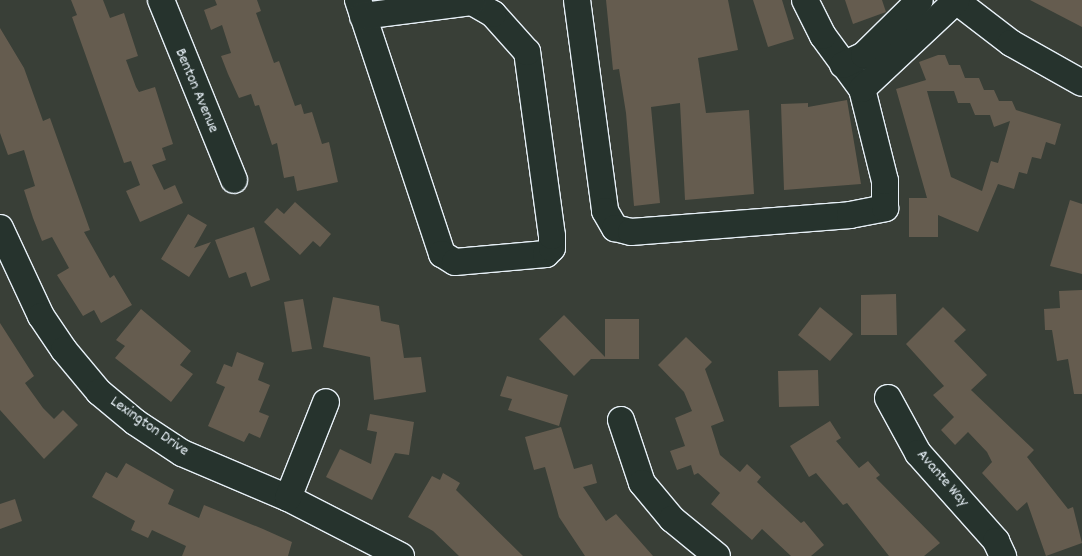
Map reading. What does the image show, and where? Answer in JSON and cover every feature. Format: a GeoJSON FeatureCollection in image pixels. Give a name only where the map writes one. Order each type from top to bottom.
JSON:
{"type":"FeatureCollection","features":[{"type":"Feature","properties":{"kind":"street","name":"Benton Avenue"},"geometry":{"type":"LineString","coordinates":[[161,0],[234,180]]}},
{"type":"Feature","properties":{"kind":"street"},"geometry":{"type":"LineString","coordinates":[[577,0],[605,211],[622,232],[850,215],[885,208],[884,172],[862,90],[843,65],[805,0]]}},
{"type":"Feature","properties":{"kind":"street"},"geometry":{"type":"LineString","coordinates":[[843,65],[864,55],[920,0]]}},
{"type":"Feature","properties":{"kind":"street"},"geometry":{"type":"LineString","coordinates":[[862,90],[956,0],[1011,43],[1082,83]]}},
{"type":"Feature","properties":{"kind":"street"},"geometry":{"type":"LineString","coordinates":[[472,2],[493,14],[527,52],[552,236],[552,248],[546,254],[455,262],[442,254],[361,8],[472,2]]}},
{"type":"Feature","properties":{"kind":"street","name":"Lexington Drive"},"geometry":{"type":"LineString","coordinates":[[0,228],[40,316],[99,392],[182,453],[288,498],[401,556]]}},
{"type":"Feature","properties":{"kind":"street","name":"Avante Way"},"geometry":{"type":"LineString","coordinates":[[888,398],[918,453],[996,541],[1003,556]]}},
{"type":"Feature","properties":{"kind":"street"},"geometry":{"type":"LineString","coordinates":[[288,498],[326,402]]}},
{"type":"Feature","properties":{"kind":"street"},"geometry":{"type":"LineString","coordinates":[[621,420],[642,483],[672,519],[718,556]]}},
{"type":"Feature","properties":{"kind":"building"},"geometry":{"type":"Polygon","coordinates":[[[71,0],[103,0],[110,18],[124,13],[138,56],[126,60],[136,87],[139,92],[155,87],[173,144],[162,148],[166,160],[152,165],[164,190],[175,185],[183,203],[140,222],[126,191],[140,185],[131,161],[124,163],[72,17],[77,15],[71,0]]]}},
{"type":"Feature","properties":{"kind":"building"},"geometry":{"type":"Polygon","coordinates":[[[215,0],[257,0],[261,11],[256,13],[274,63],[279,61],[295,106],[301,104],[304,114],[312,112],[322,144],[329,142],[338,182],[297,191],[294,176],[284,178],[277,143],[272,145],[259,105],[255,106],[251,94],[239,98],[221,56],[231,53],[222,25],[211,30],[204,10],[217,5],[215,0]]]}},
{"type":"Feature","properties":{"kind":"building"},"geometry":{"type":"Polygon","coordinates":[[[606,0],[728,0],[738,50],[698,58],[706,113],[749,110],[754,194],[685,200],[680,103],[651,107],[660,203],[634,206],[626,113],[619,69],[613,70],[606,0]]]}},
{"type":"Feature","properties":{"kind":"building"},"geometry":{"type":"Polygon","coordinates":[[[753,0],[782,0],[794,39],[768,47],[753,0]]]}},
{"type":"Feature","properties":{"kind":"building"},"geometry":{"type":"Polygon","coordinates":[[[845,0],[882,0],[886,12],[853,24],[845,0]]]}},
{"type":"Feature","properties":{"kind":"building"},"geometry":{"type":"Polygon","coordinates":[[[1030,0],[1082,0],[1082,27],[1030,0]]]}},
{"type":"Feature","properties":{"kind":"building"},"geometry":{"type":"Polygon","coordinates":[[[0,28],[24,68],[43,121],[50,118],[90,230],[84,232],[110,278],[114,275],[132,305],[101,323],[94,310],[83,316],[57,275],[69,268],[52,237],[42,241],[33,218],[24,190],[35,186],[24,150],[8,155],[0,133],[0,28]]]}},
{"type":"Feature","properties":{"kind":"building"},"geometry":{"type":"Polygon","coordinates":[[[938,55],[945,55],[949,65],[960,65],[965,78],[979,78],[984,90],[994,90],[999,101],[1012,101],[1016,110],[1061,124],[1055,145],[1046,142],[1041,159],[1032,157],[1027,174],[1019,172],[1014,189],[998,184],[978,232],[938,215],[938,237],[909,237],[909,198],[927,198],[896,89],[926,80],[919,62],[938,55]],[[927,91],[951,177],[982,191],[991,161],[998,163],[1010,121],[994,127],[990,115],[975,115],[970,103],[958,103],[954,91],[927,91]]]}},
{"type":"Feature","properties":{"kind":"building"},"geometry":{"type":"Polygon","coordinates":[[[847,100],[861,184],[784,190],[781,104],[808,103],[808,107],[847,100]]]}},
{"type":"Feature","properties":{"kind":"building"},"geometry":{"type":"Polygon","coordinates":[[[1070,200],[1082,204],[1082,274],[1050,266],[1070,200]]]}},
{"type":"Feature","properties":{"kind":"building"},"geometry":{"type":"Polygon","coordinates":[[[295,202],[331,234],[320,247],[313,241],[300,255],[264,222],[277,208],[284,214],[295,202]]]}},
{"type":"Feature","properties":{"kind":"building"},"geometry":{"type":"Polygon","coordinates":[[[188,214],[207,225],[194,248],[211,242],[189,277],[161,259],[188,214]]]}},
{"type":"Feature","properties":{"kind":"building"},"geometry":{"type":"Polygon","coordinates":[[[254,227],[270,280],[251,287],[246,272],[229,278],[215,240],[254,227]]]}},
{"type":"Feature","properties":{"kind":"building"},"geometry":{"type":"Polygon","coordinates":[[[1082,290],[1082,394],[1074,394],[1068,359],[1057,361],[1052,330],[1045,330],[1044,309],[1060,308],[1059,291],[1082,290]]]}},
{"type":"Feature","properties":{"kind":"building"},"geometry":{"type":"Polygon","coordinates":[[[896,294],[897,335],[861,335],[861,295],[896,294]]]}},
{"type":"Feature","properties":{"kind":"building"},"geometry":{"type":"Polygon","coordinates":[[[333,297],[379,306],[381,321],[399,325],[404,358],[421,357],[426,392],[374,400],[370,357],[323,347],[333,297]]]}},
{"type":"Feature","properties":{"kind":"building"},"geometry":{"type":"Polygon","coordinates":[[[303,299],[312,349],[292,352],[284,302],[303,299]]]}},
{"type":"Feature","properties":{"kind":"building"},"geometry":{"type":"Polygon","coordinates":[[[820,307],[853,334],[830,361],[798,335],[820,307]]]}},
{"type":"Feature","properties":{"kind":"building"},"geometry":{"type":"Polygon","coordinates":[[[943,307],[966,330],[954,341],[987,375],[971,390],[1034,450],[1027,457],[1068,509],[1073,507],[1082,543],[1046,556],[1027,502],[1017,511],[982,473],[992,462],[987,452],[968,432],[955,445],[941,430],[954,417],[933,395],[944,386],[906,344],[943,307]]]}},
{"type":"Feature","properties":{"kind":"building"},"geometry":{"type":"Polygon","coordinates":[[[141,309],[191,351],[180,365],[193,374],[171,402],[115,358],[125,346],[116,340],[141,309]]]}},
{"type":"Feature","properties":{"kind":"building"},"geometry":{"type":"Polygon","coordinates":[[[564,315],[605,357],[605,319],[639,319],[639,359],[591,359],[574,376],[539,339],[564,315]]]}},
{"type":"Feature","properties":{"kind":"building"},"geometry":{"type":"Polygon","coordinates":[[[0,323],[34,376],[25,383],[43,408],[54,419],[63,410],[78,425],[44,459],[0,410],[0,323]]]}},
{"type":"Feature","properties":{"kind":"building"},"geometry":{"type":"Polygon","coordinates":[[[686,337],[712,362],[705,369],[724,421],[711,426],[720,455],[740,472],[747,464],[761,477],[757,482],[801,523],[804,521],[824,545],[811,556],[791,556],[762,529],[752,540],[711,504],[720,493],[698,473],[694,475],[691,465],[677,470],[670,451],[685,446],[675,418],[692,411],[684,392],[658,365],[686,337]]]}},
{"type":"Feature","properties":{"kind":"building"},"geometry":{"type":"Polygon","coordinates":[[[237,352],[264,363],[258,380],[270,385],[259,412],[269,416],[260,438],[249,433],[244,442],[208,426],[225,387],[216,383],[224,364],[232,367],[237,352]]]}},
{"type":"Feature","properties":{"kind":"building"},"geometry":{"type":"Polygon","coordinates":[[[818,370],[819,406],[779,407],[778,371],[818,370]]]}},
{"type":"Feature","properties":{"kind":"building"},"geometry":{"type":"Polygon","coordinates":[[[507,376],[568,395],[559,426],[508,410],[512,399],[500,396],[507,376]]]}},
{"type":"Feature","properties":{"kind":"building"},"geometry":{"type":"Polygon","coordinates":[[[370,414],[414,422],[409,455],[395,453],[372,500],[326,477],[340,449],[371,464],[377,432],[367,430],[370,414]]]}},
{"type":"Feature","properties":{"kind":"building"},"geometry":{"type":"Polygon","coordinates":[[[830,421],[841,438],[836,441],[859,468],[868,461],[880,475],[876,478],[940,543],[924,556],[889,556],[847,503],[843,505],[816,473],[809,477],[790,446],[830,421]]]}},
{"type":"Feature","properties":{"kind":"building"},"geometry":{"type":"Polygon","coordinates":[[[561,427],[574,469],[592,464],[597,483],[583,487],[606,521],[616,514],[653,556],[585,556],[559,517],[545,467],[534,470],[525,437],[561,427]]]}},
{"type":"Feature","properties":{"kind":"building"},"geometry":{"type":"Polygon","coordinates":[[[126,463],[174,490],[168,504],[199,518],[204,505],[263,529],[292,542],[288,556],[182,556],[186,546],[152,530],[148,538],[131,530],[135,521],[92,497],[106,472],[117,478],[126,463]]]}},
{"type":"Feature","properties":{"kind":"building"},"geometry":{"type":"Polygon","coordinates":[[[443,473],[460,483],[456,490],[523,556],[459,556],[433,531],[408,517],[432,476],[440,480],[443,473]]]}},
{"type":"Feature","properties":{"kind":"building"},"geometry":{"type":"Polygon","coordinates":[[[15,499],[22,521],[0,529],[0,504],[15,499]]]}}]}
